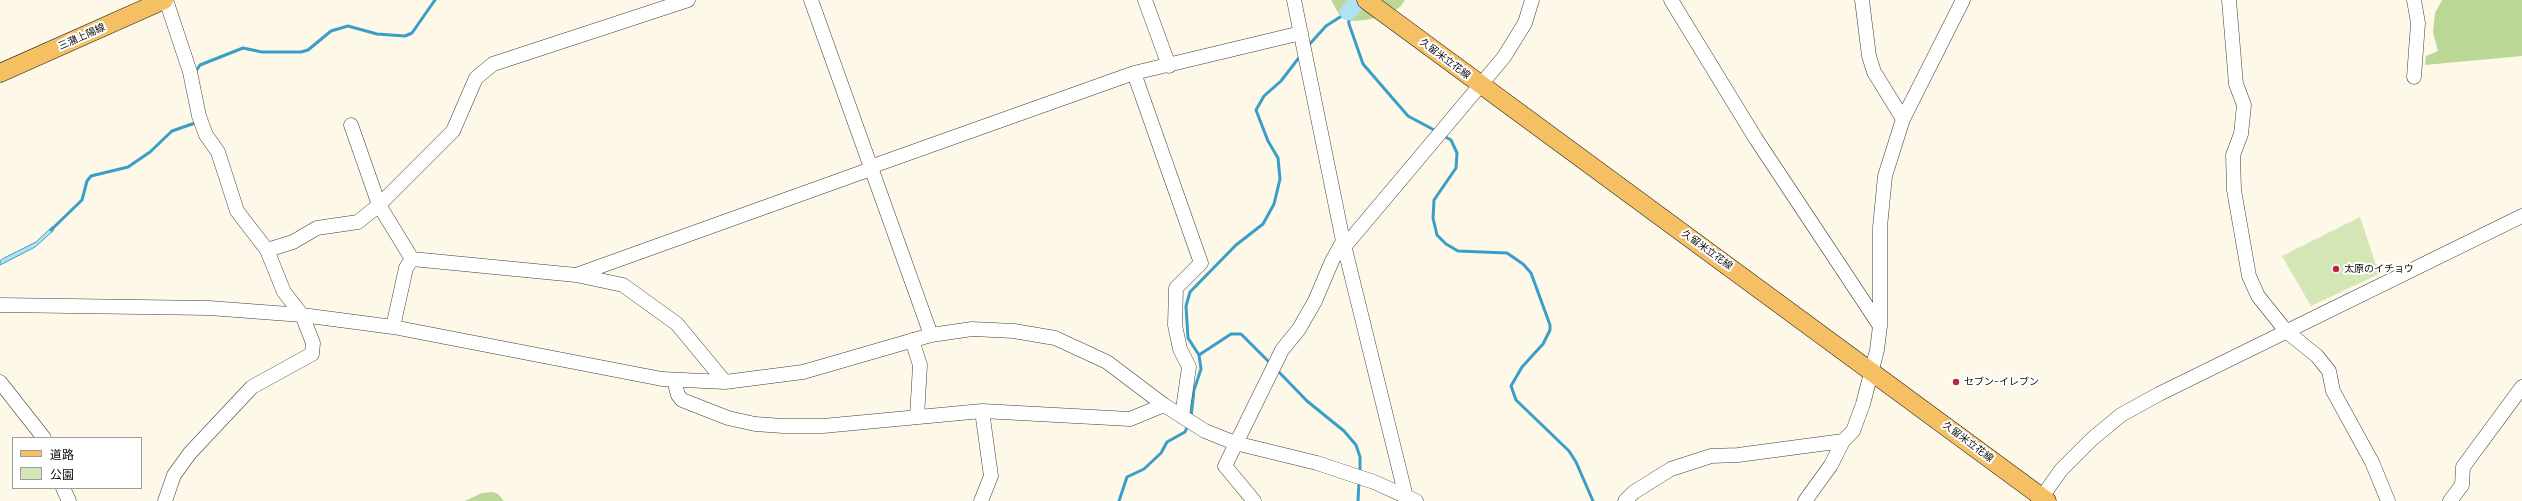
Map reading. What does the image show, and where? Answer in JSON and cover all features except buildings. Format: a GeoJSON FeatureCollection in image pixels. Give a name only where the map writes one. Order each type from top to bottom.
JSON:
{"type":"FeatureCollection","features":[{"type":"Feature","properties":{"kind":"main road","name":"三潴上陽線"},"geometry":{"type":"LineString","coordinates":[[0,73],[165,0]]}},
{"type":"Feature","properties":{"kind":"main road","name":"久留米立花線"},"geometry":{"type":"LineString","coordinates":[[1366,0],[1873,372],[2042,500]]}},
{"type":"Feature","properties":{"kind":"street"},"geometry":{"type":"LineString","coordinates":[[165,0],[190,72],[199,116],[206,135],[218,152],[237,211],[267,250],[284,292],[302,316],[313,343],[312,354],[252,387],[190,452],[174,475],[165,501]]}},
{"type":"Feature","properties":{"kind":"street"},"geometry":{"type":"LineString","coordinates":[[267,250],[293,242],[317,228],[358,222],[379,205],[453,131],[476,78],[493,64],[688,0]]}},
{"type":"Feature","properties":{"kind":"street"},"geometry":{"type":"LineString","coordinates":[[811,0],[931,335]]}},
{"type":"Feature","properties":{"kind":"street"},"geometry":{"type":"LineString","coordinates":[[1145,0],[1169,66]]}},
{"type":"Feature","properties":{"kind":"street"},"geometry":{"type":"LineString","coordinates":[[1294,0],[1344,243],[1410,500]]}},
{"type":"Feature","properties":{"kind":"street"},"geometry":{"type":"LineString","coordinates":[[1254,501],[1225,466],[1282,350],[1299,329],[1315,301],[1332,261],[1344,243],[1504,57],[1525,23],[1532,0]]}},
{"type":"Feature","properties":{"kind":"street"},"geometry":{"type":"LineString","coordinates":[[1671,0],[1756,139],[1880,326]]}},
{"type":"Feature","properties":{"kind":"street"},"geometry":{"type":"LineString","coordinates":[[1862,0],[1869,56],[1874,72],[1903,119]]}},
{"type":"Feature","properties":{"kind":"street"},"geometry":{"type":"LineString","coordinates":[[1805,501],[1831,465],[1843,441],[1853,431],[1873,372],[1880,326],[1880,227],[1885,176],[1903,119],[1963,0]]}},
{"type":"Feature","properties":{"kind":"street"},"geometry":{"type":"LineString","coordinates":[[2229,0],[2236,84],[2244,105],[2241,134],[2233,155],[2234,190],[2249,276],[2258,296],[2286,332],[2317,356],[2329,371],[2333,391],[2372,462],[2388,501]]}},
{"type":"Feature","properties":{"kind":"street"},"geometry":{"type":"LineString","coordinates":[[2414,0],[2418,23],[2414,77]]}},
{"type":"Feature","properties":{"kind":"street"},"geometry":{"type":"LineString","coordinates":[[576,275],[1134,74],[1301,33]]}},
{"type":"Feature","properties":{"kind":"street"},"geometry":{"type":"LineString","coordinates":[[1134,74],[1201,263],[1176,288],[1175,325],[1180,349],[1189,367],[1187,420]]}},
{"type":"Feature","properties":{"kind":"street"},"geometry":{"type":"LineString","coordinates":[[351,125],[379,205],[412,259]]}},
{"type":"Feature","properties":{"kind":"street"},"geometry":{"type":"LineString","coordinates":[[2042,500],[2061,470],[2092,439],[2121,415],[2159,394],[2522,216]]}},
{"type":"Feature","properties":{"kind":"street"},"geometry":{"type":"LineString","coordinates":[[412,259],[576,275],[623,285],[677,324],[725,382]]}},
{"type":"Feature","properties":{"kind":"street"},"geometry":{"type":"LineString","coordinates":[[393,328],[406,268],[412,259]]}},
{"type":"Feature","properties":{"kind":"street"},"geometry":{"type":"LineString","coordinates":[[0,305],[209,308],[302,316],[393,328],[674,380],[725,382],[803,372],[931,335],[972,329],[1014,331],[1055,338],[1107,362],[1164,405],[1187,420],[1235,443],[1317,463],[1374,482],[1410,500]]}},
{"type":"Feature","properties":{"kind":"street"},"geometry":{"type":"LineString","coordinates":[[912,340],[920,365],[917,417]]}},
{"type":"Feature","properties":{"kind":"street"},"geometry":{"type":"LineString","coordinates":[[674,380],[678,395],[682,400],[728,418],[755,424],[823,426],[982,411],[1130,420],[1164,405]]}},
{"type":"Feature","properties":{"kind":"street"},"geometry":{"type":"LineString","coordinates":[[0,382],[43,437]]}},
{"type":"Feature","properties":{"kind":"street"},"geometry":{"type":"LineString","coordinates":[[2450,501],[2462,485],[2463,467],[2522,387]]}},
{"type":"Feature","properties":{"kind":"street"},"geometry":{"type":"LineString","coordinates":[[981,501],[990,476],[982,411]]}},
{"type":"Feature","properties":{"kind":"street"},"geometry":{"type":"LineString","coordinates":[[1625,501],[1634,492],[1671,470],[1711,456],[1738,455],[1843,441]]}},
{"type":"Feature","properties":{"kind":"street"},"geometry":{"type":"LineString","coordinates":[[63,489],[69,501]]}},
{"type":"Feature","properties":{"kind":"green space"},"geometry":{"type":"Polygon","coordinates":[[[1331,0],[1405,0],[1400,7],[1387,15],[1366,20],[1351,21],[1340,16],[1331,0]]]}},
{"type":"Feature","properties":{"kind":"green space"},"geometry":{"type":"Polygon","coordinates":[[[2442,0],[2522,0],[2522,56],[2425,65],[2426,56],[2438,51],[2433,32],[2435,13],[2442,0]]]}},
{"type":"Feature","properties":{"kind":"green space"},"geometry":{"type":"Polygon","coordinates":[[[2360,217],[2379,274],[2311,306],[2282,256],[2360,217]]]}},
{"type":"Feature","properties":{"kind":"green space"},"geometry":{"type":"Polygon","coordinates":[[[493,492],[498,494],[504,501],[465,501],[482,493],[493,492]]]}},
{"type":"Feature","properties":{"kind":"water"},"geometry":{"type":"Polygon","coordinates":[[[52,227],[54,230],[35,247],[0,265],[0,261],[4,258],[36,242],[52,227]]]}},
{"type":"Feature","properties":{"kind":"waterway"},"geometry":{"type":"LineString","coordinates":[[196,71],[200,65],[243,48],[262,52],[301,52],[308,50],[331,31],[348,26],[377,34],[405,36],[412,33],[435,0]]}},
{"type":"Feature","properties":{"kind":"waterway"},"geometry":{"type":"LineString","coordinates":[[1348,12],[1360,0]]}},
{"type":"Feature","properties":{"kind":"waterway"},"geometry":{"type":"LineString","coordinates":[[1348,12],[1349,24],[1363,64],[1408,116],[1436,131]]}},
{"type":"Feature","properties":{"kind":"waterway"},"geometry":{"type":"LineString","coordinates":[[1307,47],[1326,26],[1348,12]]}},
{"type":"Feature","properties":{"kind":"waterway"},"geometry":{"type":"LineString","coordinates":[[1191,418],[1194,390],[1201,369],[1199,355],[1188,338],[1186,306],[1190,292],[1236,245],[1263,224],[1274,204],[1280,179],[1278,158],[1268,141],[1256,110],[1264,96],[1281,81],[1301,55]]}},
{"type":"Feature","properties":{"kind":"waterway"},"geometry":{"type":"LineString","coordinates":[[51,230],[82,200],[87,181],[91,176],[128,167],[150,152],[172,131],[198,122]]}},
{"type":"Feature","properties":{"kind":"waterway"},"geometry":{"type":"LineString","coordinates":[[1442,135],[1451,140],[1457,153],[1456,168],[1434,200],[1433,218],[1437,235],[1446,244],[1458,251],[1507,253],[1523,264],[1531,273],[1550,325],[1550,330],[1543,344],[1522,367],[1511,386],[1516,400],[1569,451],[1576,462],[1593,501]]}},
{"type":"Feature","properties":{"kind":"waterway"},"geometry":{"type":"LineString","coordinates":[[1199,355],[1231,334],[1241,334],[1270,363]]}},
{"type":"Feature","properties":{"kind":"waterway"},"geometry":{"type":"LineString","coordinates":[[1277,370],[1307,401],[1344,431],[1356,445],[1360,457],[1360,474]]}},
{"type":"Feature","properties":{"kind":"waterway"},"geometry":{"type":"LineString","coordinates":[[1119,501],[1127,477],[1144,469],[1161,453],[1167,442],[1185,432],[1188,425]]}},
{"type":"Feature","properties":{"kind":"waterway"},"geometry":{"type":"LineString","coordinates":[[1358,501],[1359,481]]}},
{"type":"Feature","properties":{"kind":"place","name":"太原のイチョウ"},"geometry":{"type":"Point","coordinates":[2336,269]}},
{"type":"Feature","properties":{"kind":"place","name":"セブン-イレブン"},"geometry":{"type":"Point","coordinates":[1956,382]}}]}
